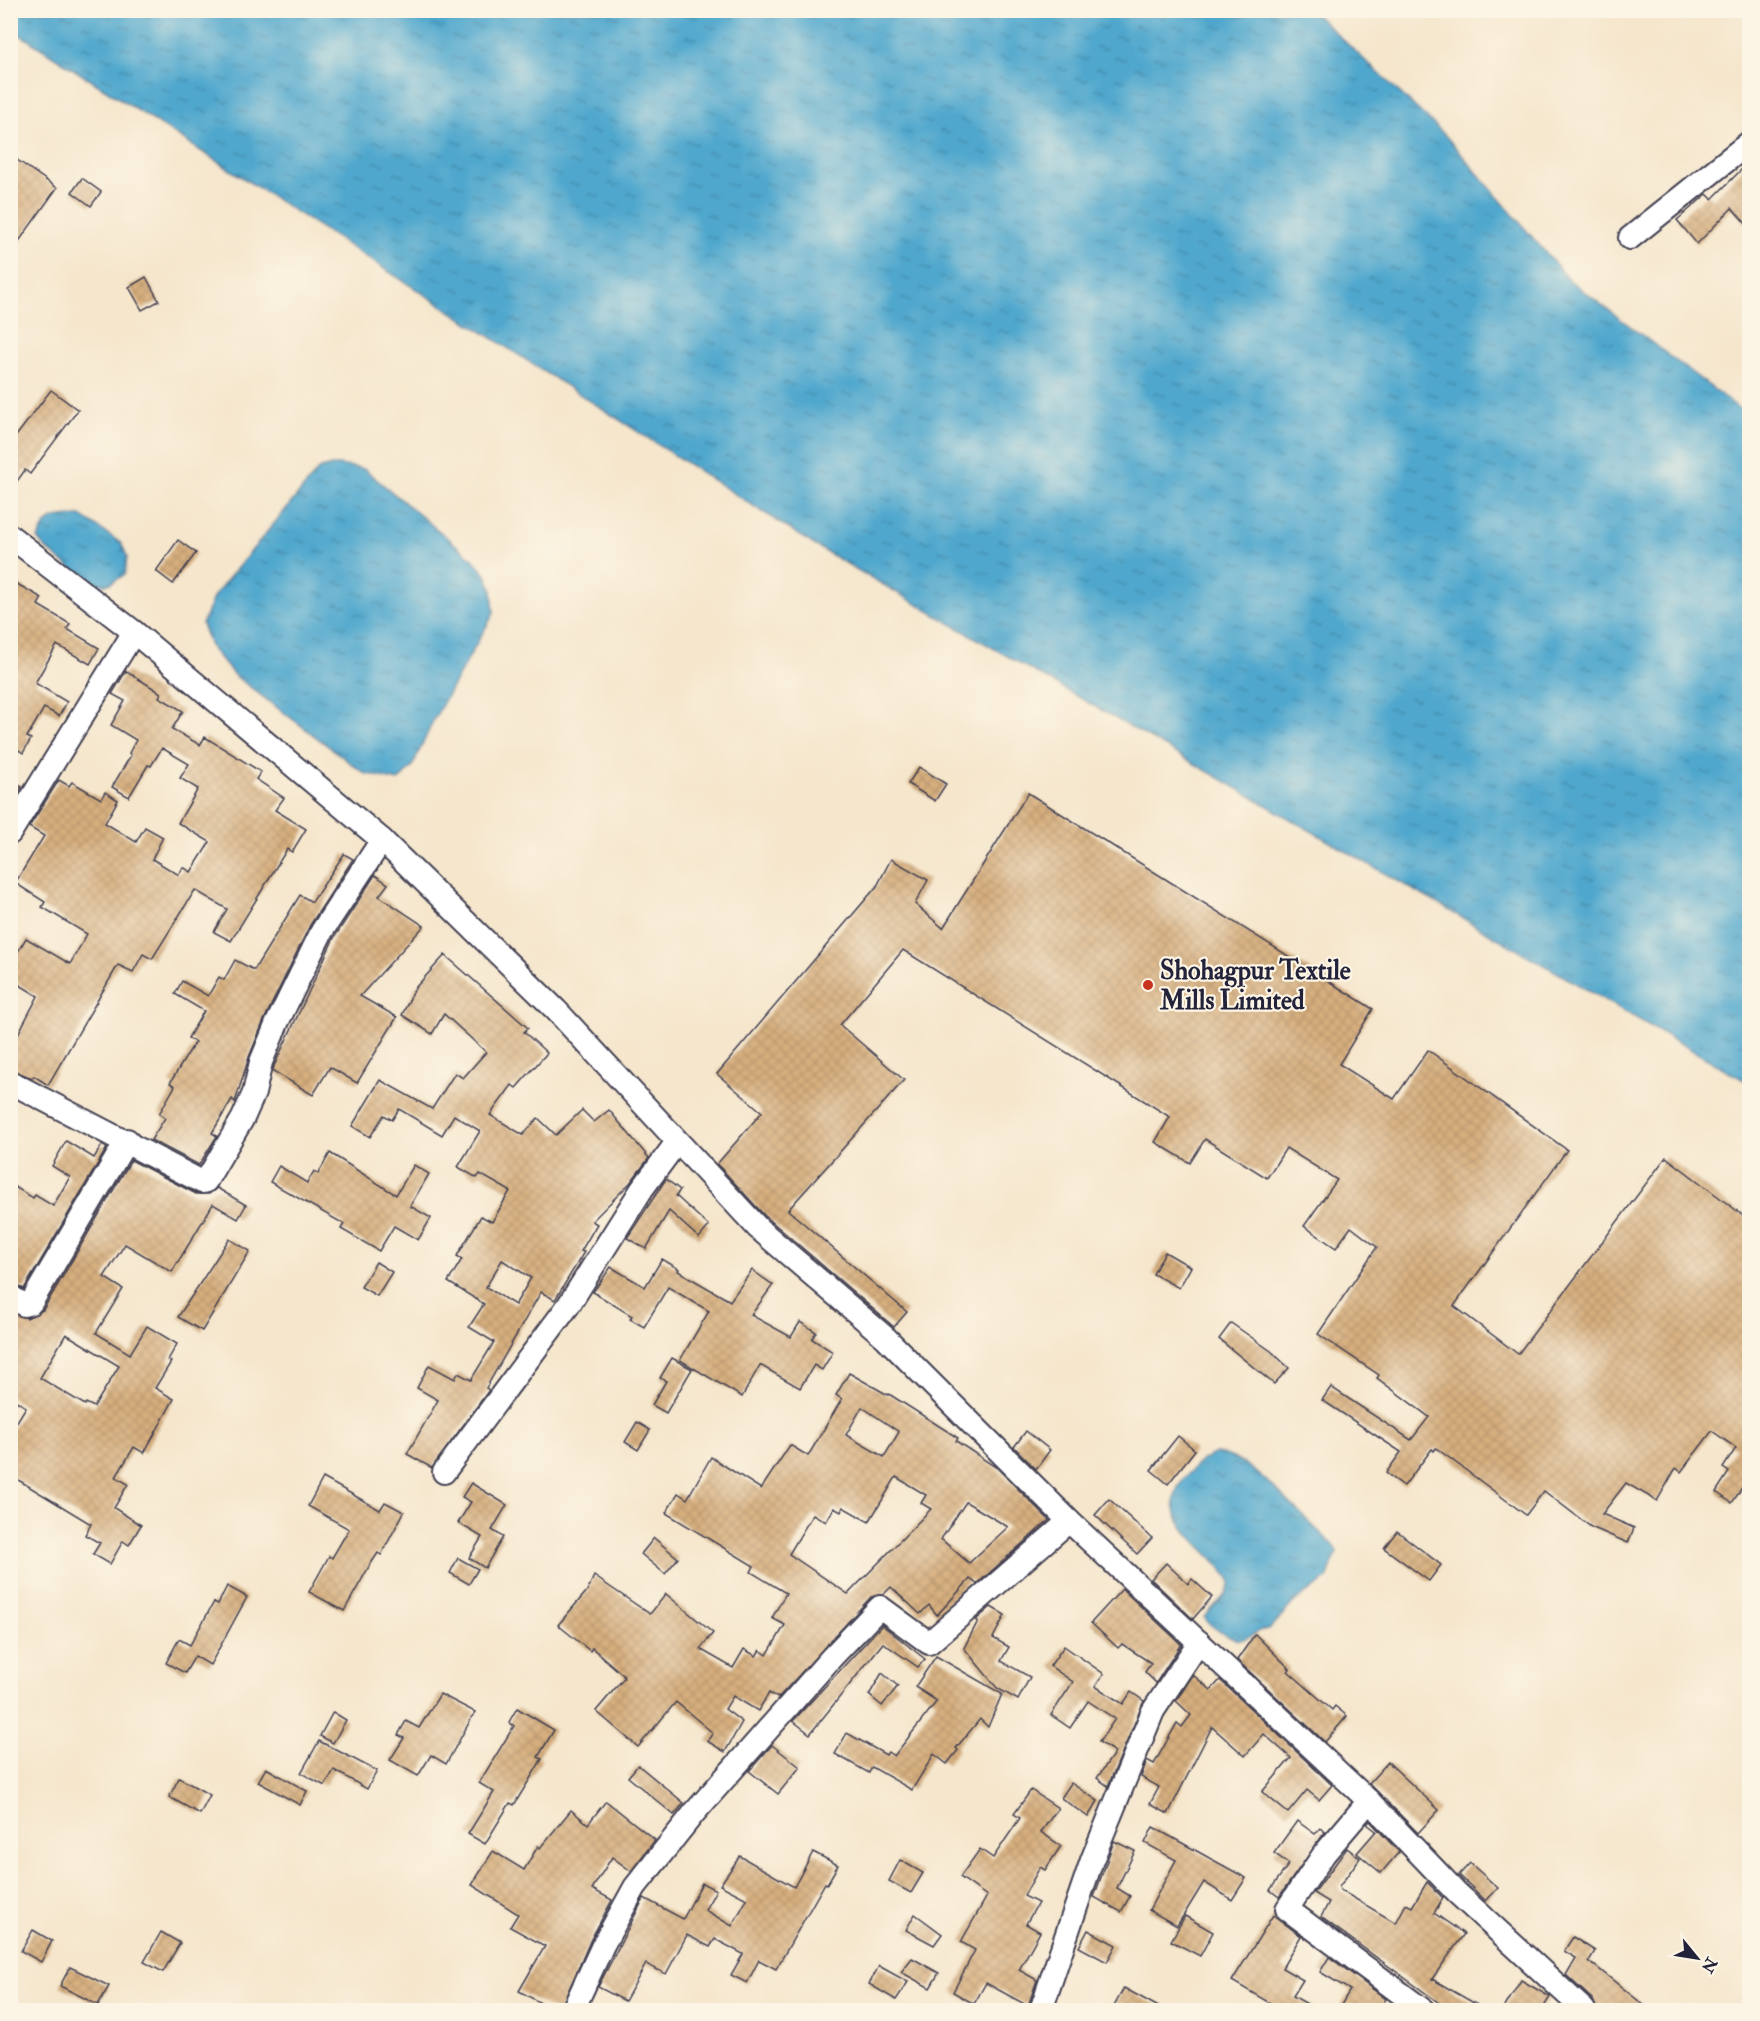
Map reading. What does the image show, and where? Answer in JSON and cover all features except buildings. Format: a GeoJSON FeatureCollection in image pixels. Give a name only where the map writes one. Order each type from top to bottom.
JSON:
{"type":"FeatureCollection","features":[{"type":"Feature","properties":{"kind":"street"},"geometry":{"type":"LineString","coordinates":[[1630,238],[1749,142]]}},
{"type":"Feature","properties":{"kind":"street"},"geometry":{"type":"LineString","coordinates":[[10,536],[134,632],[382,840],[556,1010],[758,1228],[886,1338],[1069,1521],[1369,1801],[1456,1893],[1584,2010]]}},
{"type":"Feature","properties":{"kind":"street"},"geometry":{"type":"LineString","coordinates":[[10,833],[134,632]]}},
{"type":"Feature","properties":{"kind":"street"},"geometry":{"type":"LineString","coordinates":[[10,1082],[127,1140],[202,1182],[210,1178],[254,1093],[261,1062],[277,1023],[322,931],[382,840]]}},
{"type":"Feature","properties":{"kind":"street"},"geometry":{"type":"LineString","coordinates":[[10,1296],[24,1305],[31,1303],[127,1140]]}},
{"type":"Feature","properties":{"kind":"street"},"geometry":{"type":"LineString","coordinates":[[444,1472],[568,1305],[642,1189],[677,1142]]}},
{"type":"Feature","properties":{"kind":"street"},"geometry":{"type":"LineString","coordinates":[[573,2010],[603,1945],[634,1887],[694,1813],[832,1657],[880,1608],[929,1643],[1069,1521]]}},
{"type":"Feature","properties":{"kind":"street"},"geometry":{"type":"LineString","coordinates":[[1041,2010],[1092,1860],[1154,1711],[1199,1642]]}},
{"type":"Feature","properties":{"kind":"street"},"geometry":{"type":"LineString","coordinates":[[1369,1801],[1324,1854],[1287,1910],[1423,2010]]}},
{"type":"Feature","properties":{"kind":"water"},"geometry":{"type":"Polygon","coordinates":[[[10,11],[1312,11],[1444,134],[1569,280],[1749,416],[1749,1083],[816,546],[11,29],[10,11]]]}},
{"type":"Feature","properties":{"kind":"water"},"geometry":{"type":"Polygon","coordinates":[[[338,465],[364,469],[473,559],[486,575],[492,589],[494,613],[434,719],[412,767],[398,781],[364,773],[234,675],[211,648],[202,624],[214,596],[320,468],[338,465]]]}},
{"type":"Feature","properties":{"kind":"water"},"geometry":{"type":"Polygon","coordinates":[[[81,516],[121,543],[127,556],[125,574],[110,583],[103,585],[93,582],[57,557],[38,539],[45,525],[54,518],[81,516]]]}},
{"type":"Feature","properties":{"kind":"water"},"geometry":{"type":"Polygon","coordinates":[[[1216,1453],[1232,1458],[1263,1478],[1333,1544],[1337,1553],[1327,1579],[1294,1602],[1269,1630],[1257,1632],[1248,1638],[1239,1640],[1222,1633],[1204,1617],[1226,1594],[1231,1582],[1223,1570],[1187,1532],[1178,1519],[1174,1505],[1176,1491],[1187,1475],[1204,1459],[1216,1453]]]}},
{"type":"Feature","properties":{"kind":"place","name":"Shohagpur Textile Mills Limited"},"geometry":{"type":"Point","coordinates":[1148,985]}}]}
